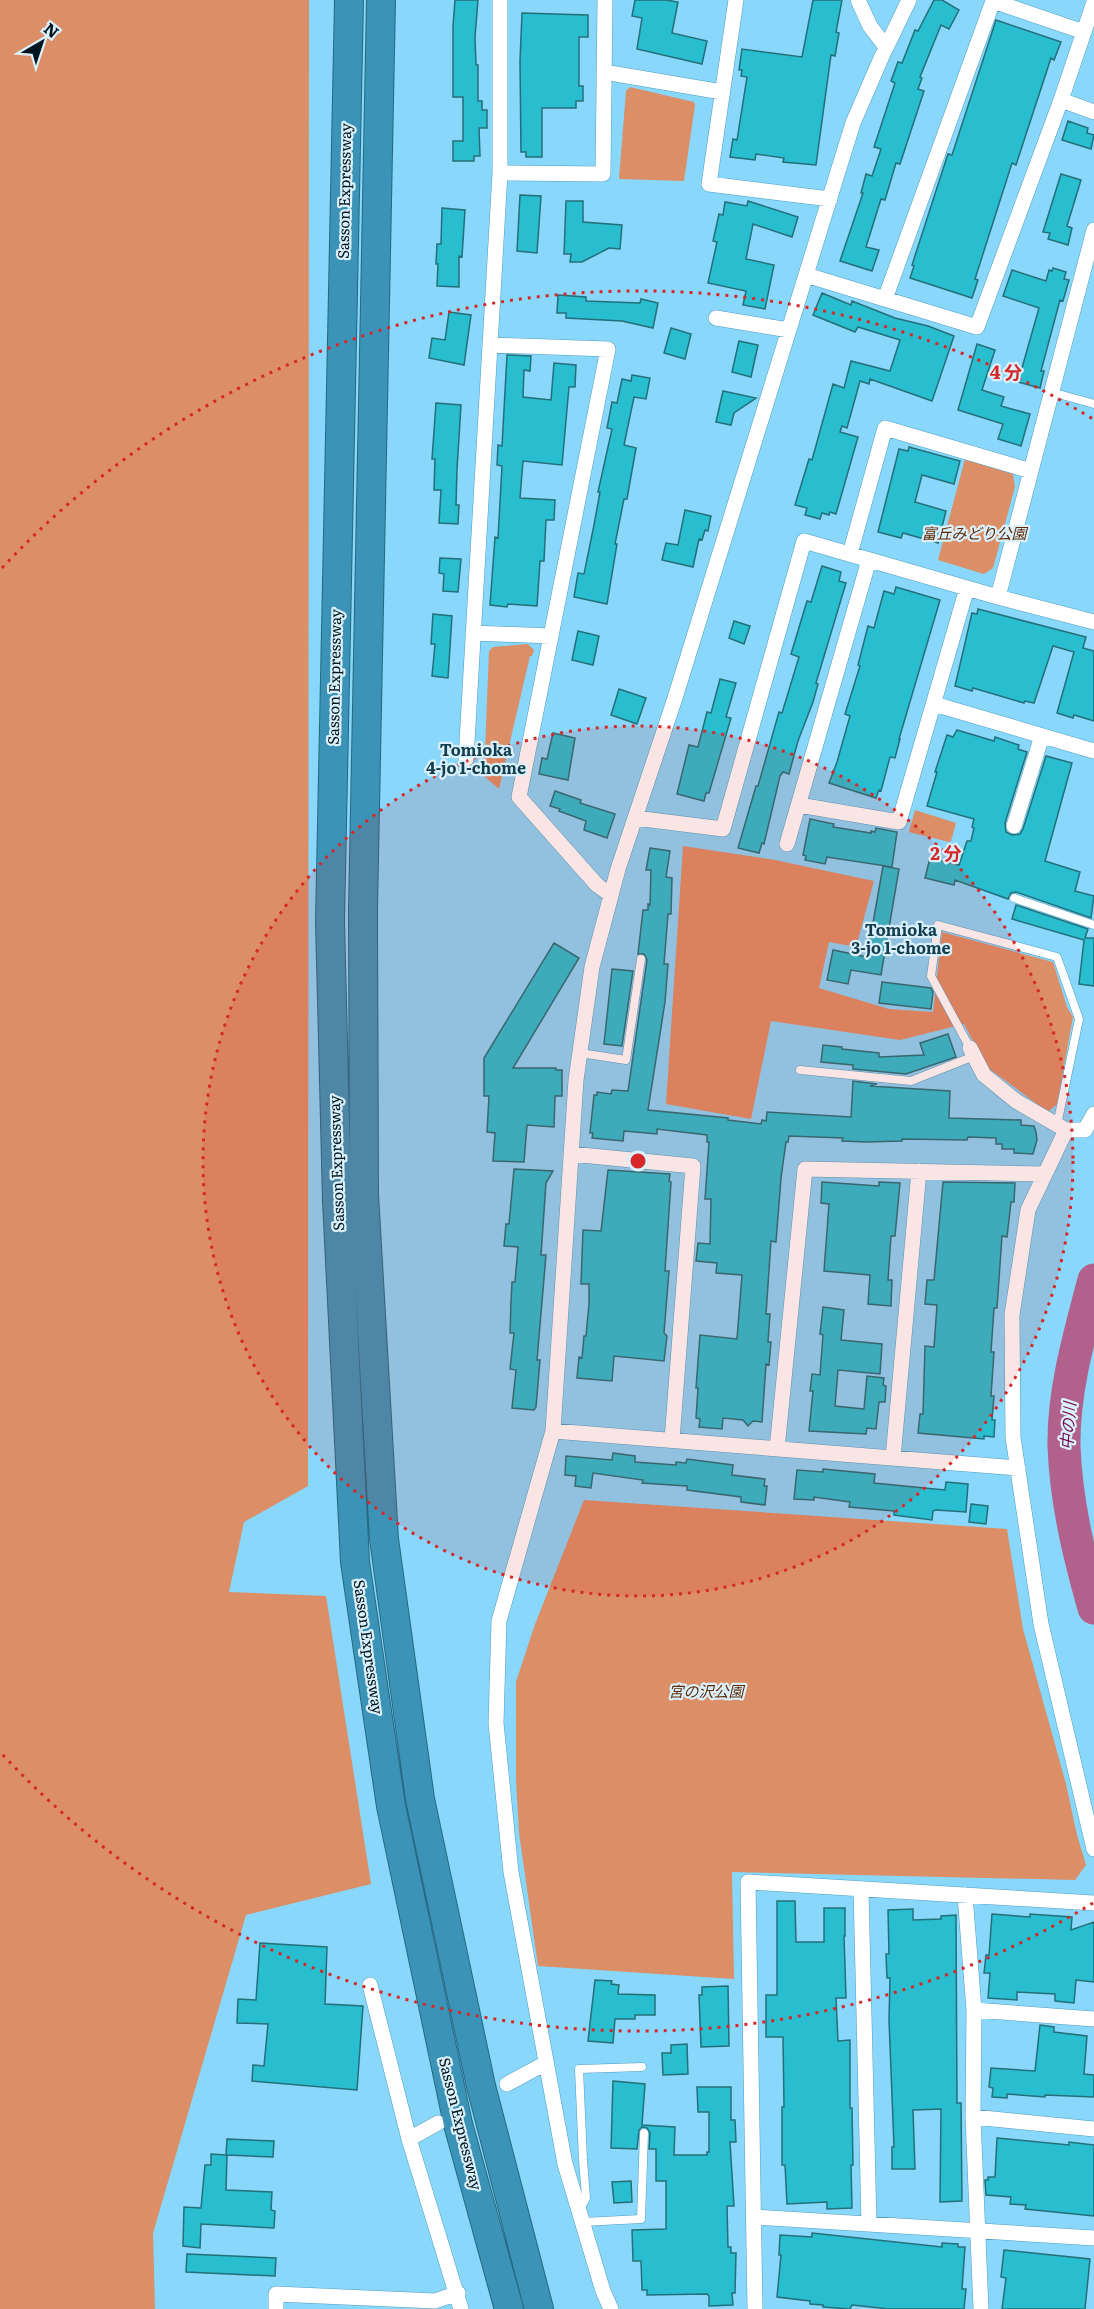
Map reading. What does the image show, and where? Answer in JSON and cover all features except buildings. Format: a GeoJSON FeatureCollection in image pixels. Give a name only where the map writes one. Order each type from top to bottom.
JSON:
{"type":"FeatureCollection","features":[{"type":"Feature","properties":{"kind":"highway","name":"Sasson Expressway"},"geometry":{"type":"LineString","coordinates":[[349,0],[330,921],[337,1201],[355,1562],[393,1817],[458,2124],[509,2309]]}},
{"type":"Feature","properties":{"kind":"highway","name":"Sasson Expressway"},"geometry":{"type":"LineString","coordinates":[[381,0],[363,909],[364,1194],[384,1539],[420,1799],[481,2086],[539,2309]]}},
{"type":"Feature","properties":{"kind":"street"},"geometry":{"type":"LineString","coordinates":[[466,759],[500,173],[500,0]]}},
{"type":"Feature","properties":{"kind":"street"},"geometry":{"type":"LineString","coordinates":[[500,173],[603,174],[605,0]]}},
{"type":"Feature","properties":{"kind":"street"},"geometry":{"type":"LineString","coordinates":[[736,0],[709,184],[830,199]]}},
{"type":"Feature","properties":{"kind":"street"},"geometry":{"type":"LineString","coordinates":[[858,0],[870,26],[886,47]]}},
{"type":"Feature","properties":{"kind":"street"},"geometry":{"type":"LineString","coordinates":[[611,2309],[603,2291],[565,2164],[511,1872],[496,1723],[500,1621],[553,1431],[576,1080],[592,967],[611,895],[675,698],[854,123],[886,47],[909,0]]}},
{"type":"Feature","properties":{"kind":"street"},"geometry":{"type":"LineString","coordinates":[[885,299],[993,1],[1084,32]]}},
{"type":"Feature","properties":{"kind":"street"},"geometry":{"type":"LineString","coordinates":[[806,275],[977,327],[1061,100],[1094,2]]}},
{"type":"Feature","properties":{"kind":"street"},"geometry":{"type":"LineString","coordinates":[[604,72],[722,92]]}},
{"type":"Feature","properties":{"kind":"street"},"geometry":{"type":"LineString","coordinates":[[1061,100],[1094,112]]}},
{"type":"Feature","properties":{"kind":"street"},"geometry":{"type":"LineString","coordinates":[[998,597],[1094,230]]}},
{"type":"Feature","properties":{"kind":"street"},"geometry":{"type":"LineString","coordinates":[[716,318],[789,330]]}},
{"type":"Feature","properties":{"kind":"street"},"geometry":{"type":"LineString","coordinates":[[490,345],[608,349],[519,797],[597,885],[611,895]]}},
{"type":"Feature","properties":{"kind":"street"},"geometry":{"type":"LineString","coordinates":[[850,554],[885,428],[1031,471]]}},
{"type":"Feature","properties":{"kind":"street"},"geometry":{"type":"LineString","coordinates":[[635,818],[723,829],[804,541],[1094,622]]}},
{"type":"Feature","properties":{"kind":"street"},"geometry":{"type":"LineString","coordinates":[[787,844],[869,560]]}},
{"type":"Feature","properties":{"kind":"street"},"geometry":{"type":"LineString","coordinates":[[799,805],[899,822],[967,588]]}},
{"type":"Feature","properties":{"kind":"street"},"geometry":{"type":"LineString","coordinates":[[474,633],[551,636]]}},
{"type":"Feature","properties":{"kind":"street"},"geometry":{"type":"LineString","coordinates":[[934,704],[1094,751]]}},
{"type":"Feature","properties":{"kind":"street"},"geometry":{"type":"LineString","coordinates":[[1014,826],[1042,736]]}},
{"type":"Feature","properties":{"kind":"street"},"geometry":{"type":"LineString","coordinates":[[972,1052],[984,1075],[1016,1101],[1062,1127],[1085,1130],[1094,1114]]}},
{"type":"Feature","properties":{"kind":"street"},"geometry":{"type":"LineString","coordinates":[[1062,1127],[1028,1210],[1012,1315],[1013,1437],[1041,1624],[1094,1849]]}},
{"type":"Feature","properties":{"kind":"street"},"geometry":{"type":"LineString","coordinates":[[571,1154],[693,1166],[672,1440]]}},
{"type":"Feature","properties":{"kind":"street"},"geometry":{"type":"LineString","coordinates":[[777,1449],[805,1169],[1044,1174]]}},
{"type":"Feature","properties":{"kind":"street"},"geometry":{"type":"LineString","coordinates":[[893,1458],[919,1171]]}},
{"type":"Feature","properties":{"kind":"street"},"geometry":{"type":"LineString","coordinates":[[553,1431],[1018,1468]]}},
{"type":"Feature","properties":{"kind":"street"},"geometry":{"type":"LineString","coordinates":[[755,2309],[748,1882],[1094,1904]]}},
{"type":"Feature","properties":{"kind":"street"},"geometry":{"type":"LineString","coordinates":[[861,1889],[869,2224]]}},
{"type":"Feature","properties":{"kind":"street"},"geometry":{"type":"LineString","coordinates":[[965,1895],[974,2010],[973,2117],[981,2309]]}},
{"type":"Feature","properties":{"kind":"street"},"geometry":{"type":"LineString","coordinates":[[370,1985],[409,2139],[458,2293],[461,2309]]}},
{"type":"Feature","properties":{"kind":"street"},"geometry":{"type":"LineString","coordinates":[[974,2010],[1094,2019]]}},
{"type":"Feature","properties":{"kind":"street"},"geometry":{"type":"LineString","coordinates":[[507,2085],[546,2063]]}},
{"type":"Feature","properties":{"kind":"street"},"geometry":{"type":"LineString","coordinates":[[973,2117],[1094,2129]]}},
{"type":"Feature","properties":{"kind":"street"},"geometry":{"type":"LineString","coordinates":[[409,2139],[438,2123]]}},
{"type":"Feature","properties":{"kind":"street"},"geometry":{"type":"LineString","coordinates":[[754,2217],[1094,2238]]}},
{"type":"Feature","properties":{"kind":"street"},"geometry":{"type":"LineString","coordinates":[[276,2309],[276,2294],[435,2301],[458,2293]]}},
{"type":"Feature","properties":{"kind":"lane"},"geometry":{"type":"LineString","coordinates":[[1051,392],[1094,404]]}},
{"type":"Feature","properties":{"kind":"lane"},"geometry":{"type":"LineString","coordinates":[[1014,898],[1094,925]]}},
{"type":"Feature","properties":{"kind":"lane"},"geometry":{"type":"LineString","coordinates":[[800,1070],[911,1081],[972,1052],[931,976],[938,925],[1058,957],[1079,1018],[1062,1127]]}},
{"type":"Feature","properties":{"kind":"lane"},"geometry":{"type":"LineString","coordinates":[[580,1053],[626,1060],[640,959]]}},
{"type":"Feature","properties":{"kind":"lane"},"geometry":{"type":"LineString","coordinates":[[642,2067],[579,2069],[586,2198],[581,2216],[641,2219],[644,2133]]}},
{"type":"Feature","properties":{"kind":"green space"},"geometry":{"type":"Polygon","coordinates":[[[0,0],[309,0],[308,1486],[244,1522],[229,1592],[326,1596],[371,1884],[246,1915],[153,2233],[155,2309],[0,2309],[0,0]]]}},
{"type":"Feature","properties":{"kind":"green space"},"geometry":{"type":"Polygon","coordinates":[[[630,87],[694,102],[684,181],[619,179],[626,91],[630,87]]]}},
{"type":"Feature","properties":{"kind":"green space","name":"富丘みどり公園"},"geometry":{"type":"Polygon","coordinates":[[[965,459],[1013,474],[1015,487],[993,568],[984,574],[938,560],[965,459]]]}},
{"type":"Feature","properties":{"kind":"green space"},"geometry":{"type":"Polygon","coordinates":[[[528,644],[534,650],[530,656],[499,789],[484,776],[489,651],[493,647],[528,644]]]}},
{"type":"Feature","properties":{"kind":"green space"},"geometry":{"type":"Polygon","coordinates":[[[915,810],[956,823],[951,841],[909,832],[915,810]]]}},
{"type":"Feature","properties":{"kind":"green space"},"geometry":{"type":"Polygon","coordinates":[[[683,846],[775,860],[874,881],[856,947],[829,942],[819,988],[889,1009],[933,1012],[942,932],[1053,962],[1067,1007],[1073,1017],[1057,1104],[1048,1112],[987,1067],[964,1024],[900,1040],[771,1021],[751,1119],[666,1104],[683,846]]]}},
{"type":"Feature","properties":{"kind":"green space","name":"宮の沢公園"},"geometry":{"type":"Polygon","coordinates":[[[584,1500],[1007,1529],[1023,1629],[1086,1865],[1075,1880],[732,1872],[734,1979],[538,1966],[519,1833],[516,1780],[516,1682],[534,1627],[584,1500]]]}},
{"type":"Feature","properties":{"kind":"waterway","name":"中の川"},"geometry":{"type":"LineString","coordinates":[[1094,1280],[1069,1383],[1064,1425],[1067,1487],[1074,1528],[1094,1608]]}},
{"type":"Feature","properties":{"kind":"district","name":"Tomioka 4-jo 1-chome"},"geometry":{"type":"Point","coordinates":[476,759]}},
{"type":"Feature","properties":{"kind":"district","name":"Tomioka 3-jo 1-chome"},"geometry":{"type":"Point","coordinates":[901,939]}}]}
